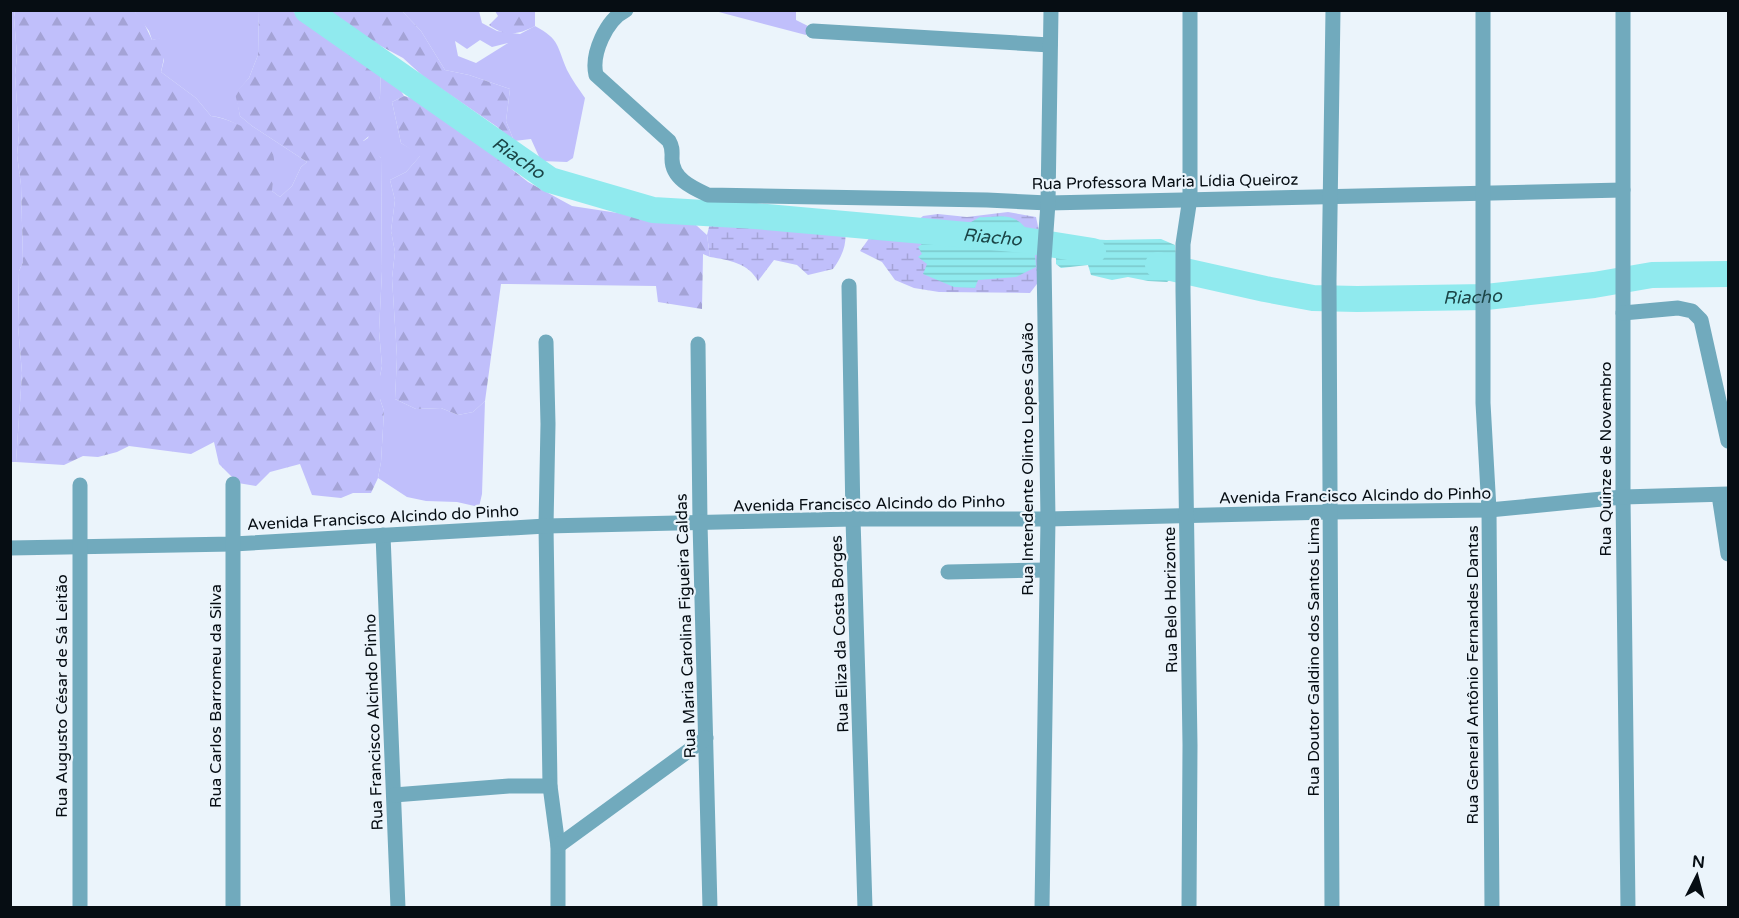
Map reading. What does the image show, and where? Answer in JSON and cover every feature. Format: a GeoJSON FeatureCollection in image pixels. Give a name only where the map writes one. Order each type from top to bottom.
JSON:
{"type":"FeatureCollection","features":[{"type":"Feature","properties":{"kind":"street","name":"Rua Professora Maria Lídia Queiroz"},"geometry":{"type":"LineString","coordinates":[[626,10],[614,19],[601,43],[595,62],[596,75],[669,141],[672,147],[674,169],[679,177],[688,185],[708,195],[1048,202],[1623,190]]}},
{"type":"Feature","properties":{"kind":"street","name":"Rua Intendente Olinto Lopes Galvão"},"geometry":{"type":"LineString","coordinates":[[1042,908],[1048,519],[1044,260],[1048,202],[1051,10]]}},
{"type":"Feature","properties":{"kind":"street"},"geometry":{"type":"LineString","coordinates":[[1190,10],[1190,198]]}},
{"type":"Feature","properties":{"kind":"street","name":"Rua Doutor Galdino dos Santos Lima"},"geometry":{"type":"LineString","coordinates":[[1332,908],[1329,281],[1333,10]]}},
{"type":"Feature","properties":{"kind":"street","name":"Rua General Antônio Fernandes Dantas"},"geometry":{"type":"LineString","coordinates":[[1483,10],[1481,193],[1483,403],[1489,510],[1492,908]]}},
{"type":"Feature","properties":{"kind":"street","name":"Rua Quinze de Novembro"},"geometry":{"type":"LineString","coordinates":[[1623,10],[1623,498],[1628,908]]}},
{"type":"Feature","properties":{"kind":"street"},"geometry":{"type":"LineString","coordinates":[[813,31],[1050,45]]}},
{"type":"Feature","properties":{"kind":"street","name":"Rua Belo Horizonte"},"geometry":{"type":"LineString","coordinates":[[1189,908],[1183,244],[1190,198]]}},
{"type":"Feature","properties":{"kind":"street","name":"Rua Eliza da Costa Borges"},"geometry":{"type":"LineString","coordinates":[[849,286],[853,519],[865,908]]}},
{"type":"Feature","properties":{"kind":"street"},"geometry":{"type":"LineString","coordinates":[[1623,313],[1678,308],[1692,311],[1701,320],[1728,441]]}},
{"type":"Feature","properties":{"kind":"street"},"geometry":{"type":"LineString","coordinates":[[546,342],[550,786],[558,846],[558,908]]}},
{"type":"Feature","properties":{"kind":"street","name":"Rua Maria Carolina Figueira Caldas"},"geometry":{"type":"LineString","coordinates":[[698,344],[700,524],[710,908]]}},
{"type":"Feature","properties":{"kind":"street","name":"Rua Carlos Barromeu da Silva"},"geometry":{"type":"LineString","coordinates":[[232,908],[233,484]]}},
{"type":"Feature","properties":{"kind":"street","name":"Rua Augusto César de Sá Leitão"},"geometry":{"type":"LineString","coordinates":[[80,485],[80,908]]}},
{"type":"Feature","properties":{"kind":"street"},"geometry":{"type":"LineString","coordinates":[[1724,494],[1728,554]]}},
{"type":"Feature","properties":{"kind":"street","name":"Avenida Francisco Alcindo do Pinho"},"geometry":{"type":"LineString","coordinates":[[10,548],[233,544],[546,526],[853,519],[1187,517],[1489,510],[1623,498],[1724,494]]}},
{"type":"Feature","properties":{"kind":"street","name":"Rua Francisco Alcindo Pinho"},"geometry":{"type":"LineString","coordinates":[[383,536],[398,908]]}},
{"type":"Feature","properties":{"kind":"street"},"geometry":{"type":"LineString","coordinates":[[948,572],[1046,570]]}},
{"type":"Feature","properties":{"kind":"street"},"geometry":{"type":"LineString","coordinates":[[558,846],[706,738]]}},
{"type":"Feature","properties":{"kind":"street"},"geometry":{"type":"LineString","coordinates":[[394,795],[509,786],[550,786]]}},
{"type":"Feature","properties":{"kind":"green space"},"geometry":{"type":"Polygon","coordinates":[[[15,10],[17,56],[15,75],[19,135],[17,155],[21,185],[23,262],[19,271],[18,326],[22,373],[16,462],[11,462],[10,11],[15,10]]]}},
{"type":"Feature","properties":{"kind":"green space"},"geometry":{"type":"Polygon","coordinates":[[[15,11],[134,11],[143,21],[152,40],[164,37],[166,48],[161,72],[196,98],[211,116],[228,120],[247,129],[270,147],[274,162],[272,191],[280,197],[292,186],[301,167],[307,162],[240,116],[235,93],[249,78],[258,55],[259,11],[292,11],[381,69],[375,131],[363,141],[369,144],[381,158],[382,271],[379,331],[382,366],[380,399],[384,411],[381,462],[378,478],[371,493],[353,493],[341,498],[312,495],[300,464],[270,472],[256,486],[238,483],[219,464],[214,442],[191,454],[129,446],[98,457],[83,456],[64,465],[16,462],[22,373],[18,326],[19,271],[23,262],[21,185],[17,155],[19,135],[15,75],[17,56],[15,11]]]}},
{"type":"Feature","properties":{"kind":"green space"},"geometry":{"type":"Polygon","coordinates":[[[134,11],[259,11],[258,55],[249,78],[236,93],[240,116],[307,162],[301,167],[292,186],[280,197],[272,191],[273,154],[237,125],[211,116],[196,98],[161,72],[164,60],[164,38],[152,40],[149,31],[134,11]]]}},
{"type":"Feature","properties":{"kind":"green space"},"geometry":{"type":"Polygon","coordinates":[[[326,11],[402,11],[421,31],[445,70],[469,75],[510,89],[506,121],[514,141],[424,77],[403,58],[366,38],[326,11]]]}},
{"type":"Feature","properties":{"kind":"green space"},"geometry":{"type":"Polygon","coordinates":[[[402,11],[479,11],[482,23],[497,31],[520,34],[535,26],[549,35],[557,44],[567,70],[585,98],[573,158],[567,162],[541,161],[531,139],[514,141],[506,121],[510,89],[469,75],[445,70],[421,31],[402,11]],[[480,40],[467,49],[455,41],[458,56],[476,63],[508,43],[492,47],[480,40]]]}},
{"type":"Feature","properties":{"kind":"green space"},"geometry":{"type":"Polygon","coordinates":[[[495,11],[535,11],[535,26],[517,33],[506,33],[495,29],[489,25],[498,16],[495,11]]]}},
{"type":"Feature","properties":{"kind":"green space"},"geometry":{"type":"Polygon","coordinates":[[[715,11],[796,11],[796,20],[808,26],[806,35],[715,11]]]}},
{"type":"Feature","properties":{"kind":"green space"},"geometry":{"type":"Polygon","coordinates":[[[381,69],[394,79],[404,96],[392,102],[401,143],[421,155],[406,172],[390,180],[395,200],[391,231],[395,252],[392,278],[397,357],[395,399],[416,409],[441,408],[458,415],[473,412],[485,401],[482,494],[479,507],[457,502],[426,501],[407,497],[378,478],[384,411],[380,399],[382,366],[379,331],[382,271],[381,158],[362,142],[368,138],[380,96],[381,69]]]}},
{"type":"Feature","properties":{"kind":"green space"},"geometry":{"type":"Polygon","coordinates":[[[404,96],[419,100],[458,127],[528,182],[572,206],[696,225],[707,235],[710,257],[703,254],[702,309],[658,302],[656,286],[501,284],[485,401],[473,412],[458,415],[441,408],[416,409],[395,399],[397,357],[392,278],[395,252],[391,231],[395,200],[390,180],[406,172],[420,156],[401,143],[392,102],[404,96]]]}},
{"type":"Feature","properties":{"kind":"green space"},"geometry":{"type":"Polygon","coordinates":[[[714,207],[843,212],[846,235],[844,248],[833,269],[808,275],[797,265],[774,260],[758,281],[743,266],[710,257],[707,235],[714,207]]]}},
{"type":"Feature","properties":{"kind":"green space"},"geometry":{"type":"Polygon","coordinates":[[[1008,212],[1036,217],[1039,231],[1040,280],[1030,293],[939,292],[914,288],[895,280],[882,262],[860,251],[870,237],[898,238],[923,216],[938,214],[967,217],[1008,212]]]}},
{"type":"Feature","properties":{"kind":"water"},"geometry":{"type":"Polygon","coordinates":[[[1005,216],[1022,224],[1033,244],[1036,267],[1016,277],[978,280],[975,288],[954,287],[923,274],[927,264],[918,257],[922,254],[918,247],[938,234],[962,229],[963,223],[980,217],[1005,216]]]}},
{"type":"Feature","properties":{"kind":"water"},"geometry":{"type":"Polygon","coordinates":[[[1072,238],[1161,239],[1175,245],[1177,263],[1175,276],[1167,282],[1128,277],[1112,280],[1091,275],[1088,265],[1061,268],[1056,264],[1056,253],[1060,243],[1072,238]]]}},
{"type":"Feature","properties":{"kind":"waterway","name":"Riacho"},"geometry":{"type":"LineString","coordinates":[[307,10],[550,180],[653,210],[755,216],[1024,240],[1093,251]]}},
{"type":"Feature","properties":{"kind":"waterway","name":"Riacho"},"geometry":{"type":"LineString","coordinates":[[1158,265],[1313,298],[1357,299],[1486,297],[1594,285],[1652,275],[1728,274]]}}]}
